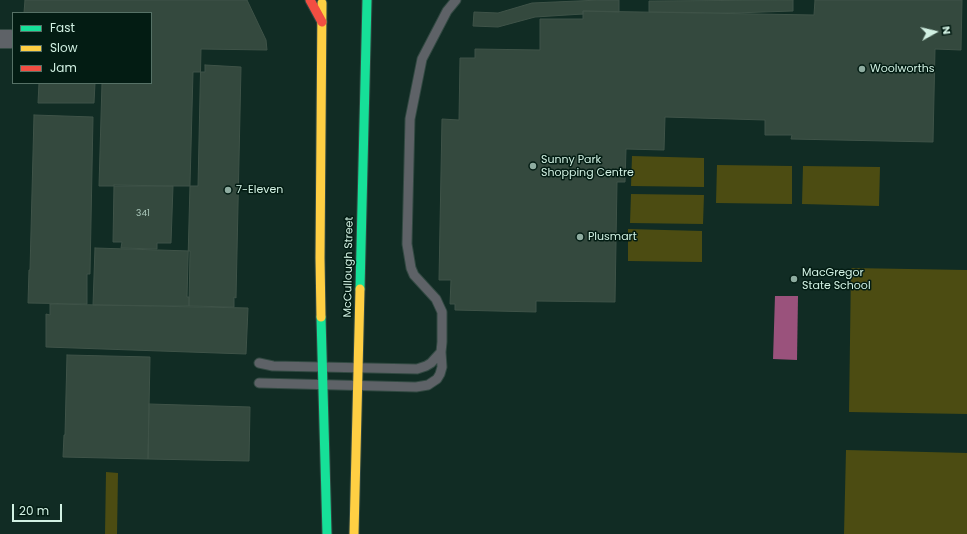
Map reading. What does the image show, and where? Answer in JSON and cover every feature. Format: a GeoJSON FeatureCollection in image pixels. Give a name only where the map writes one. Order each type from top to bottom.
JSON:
{"type":"FeatureCollection","features":[{"type":"Feature","properties":{"kind":"main road"},"geometry":{"type":"LineString","coordinates":[[310,0],[322,22]]}},
{"type":"Feature","properties":{"kind":"main road"},"geometry":{"type":"LineString","coordinates":[[322,0],[320,250],[322,385],[327,534]]}},
{"type":"Feature","properties":{"kind":"main road","name":"McCullough Street"},"geometry":{"type":"LineString","coordinates":[[354,534],[367,0]]}},
{"type":"Feature","properties":{"kind":"lane"},"geometry":{"type":"LineString","coordinates":[[259,383],[416,387],[428,385],[437,379],[440,374],[442,367],[440,352],[442,342],[442,312],[436,299],[414,275],[409,258],[410,119],[422,59],[447,10],[456,0]]}},
{"type":"Feature","properties":{"kind":"lane"},"geometry":{"type":"LineString","coordinates":[[259,363],[273,366],[417,369],[431,363],[440,352]]}},
{"type":"Feature","properties":{"kind":"shaded area"},"geometry":{"type":"Polygon","coordinates":[[[632,156],[704,158],[704,187],[631,186],[632,156]]]}},
{"type":"Feature","properties":{"kind":"shaded area"},"geometry":{"type":"Polygon","coordinates":[[[717,165],[792,166],[792,204],[716,203],[717,165]]]}},
{"type":"Feature","properties":{"kind":"shaded area"},"geometry":{"type":"Polygon","coordinates":[[[803,166],[880,167],[879,206],[802,204],[803,166]]]}},
{"type":"Feature","properties":{"kind":"shaded area"},"geometry":{"type":"Polygon","coordinates":[[[631,194],[704,195],[703,224],[630,223],[631,194]]]}},
{"type":"Feature","properties":{"kind":"shaded area"},"geometry":{"type":"Polygon","coordinates":[[[628,229],[702,231],[702,262],[628,261],[628,229]]]}},
{"type":"Feature","properties":{"kind":"shaded area"},"geometry":{"type":"Polygon","coordinates":[[[851,268],[967,270],[967,414],[849,412],[851,268]]]}},
{"type":"Feature","properties":{"kind":"shaded area"},"geometry":{"type":"Polygon","coordinates":[[[775,296],[798,296],[797,360],[773,359],[775,296]]]}},
{"type":"Feature","properties":{"kind":"shaded area"},"geometry":{"type":"Polygon","coordinates":[[[846,450],[967,453],[967,534],[844,534],[846,450]]]}},
{"type":"Feature","properties":{"kind":"shaded area"},"geometry":{"type":"Polygon","coordinates":[[[106,472],[118,473],[117,534],[105,534],[106,472]]]}},
{"type":"Feature","properties":{"kind":"building"},"geometry":{"type":"Polygon","coordinates":[[[25,0],[247,0],[266,40],[267,50],[201,49],[198,186],[99,186],[102,84],[152,84],[152,12],[24,12],[25,0]]]}},
{"type":"Feature","properties":{"kind":"building"},"geometry":{"type":"Polygon","coordinates":[[[619,0],[619,12],[583,11],[583,14],[535,17],[498,27],[473,26],[474,12],[498,13],[532,3],[619,0]]]}},
{"type":"Feature","properties":{"kind":"building"},"geometry":{"type":"Polygon","coordinates":[[[793,0],[793,11],[734,13],[649,12],[649,1],[793,0]]]}},
{"type":"Feature","properties":{"kind":"building","name":"Sunny Park Shopping Centre"},"geometry":{"type":"Polygon","coordinates":[[[815,0],[962,0],[961,50],[935,49],[933,142],[791,139],[792,135],[765,135],[765,120],[665,117],[664,150],[626,149],[625,182],[617,182],[615,302],[536,301],[536,312],[455,310],[455,304],[450,304],[451,280],[439,280],[442,119],[459,120],[460,58],[475,58],[475,49],[540,50],[540,19],[583,19],[583,11],[814,15],[815,0]]]}},
{"type":"Feature","properties":{"kind":"building"},"geometry":{"type":"Polygon","coordinates":[[[205,65],[241,67],[236,298],[234,297],[234,307],[189,306],[189,297],[187,297],[193,72],[205,72],[205,65]]]}},
{"type":"Feature","properties":{"kind":"building"},"geometry":{"type":"Polygon","coordinates":[[[39,84],[95,84],[94,103],[38,103],[39,84]]]}},
{"type":"Feature","properties":{"kind":"building"},"geometry":{"type":"Polygon","coordinates":[[[34,115],[93,117],[90,274],[87,274],[87,304],[28,303],[34,115]]]}},
{"type":"Feature","properties":{"kind":"building"},"geometry":{"type":"Polygon","coordinates":[[[114,185],[173,186],[171,243],[157,243],[157,249],[121,248],[122,242],[113,242],[114,185]]]}},
{"type":"Feature","properties":{"kind":"building"},"geometry":{"type":"Polygon","coordinates":[[[95,248],[190,251],[189,306],[93,305],[95,248]]]}},
{"type":"Feature","properties":{"kind":"building"},"geometry":{"type":"Polygon","coordinates":[[[50,304],[248,308],[246,354],[46,347],[46,314],[50,315],[50,304]]]}},
{"type":"Feature","properties":{"kind":"building"},"geometry":{"type":"Polygon","coordinates":[[[67,355],[150,357],[148,459],[63,457],[67,355]]]}},
{"type":"Feature","properties":{"kind":"building"},"geometry":{"type":"Polygon","coordinates":[[[149,404],[250,407],[249,461],[148,459],[149,404]]]}},
{"type":"Feature","properties":{"kind":"traffic: fast"},"geometry":{"type":"LineString","coordinates":[[360,289],[367,0]]}},
{"type":"Feature","properties":{"kind":"traffic: fast"},"geometry":{"type":"LineString","coordinates":[[321,317],[327,534]]}},
{"type":"Feature","properties":{"kind":"traffic: slow"},"geometry":{"type":"LineString","coordinates":[[321,317],[322,3]]}},
{"type":"Feature","properties":{"kind":"traffic: slow"},"geometry":{"type":"LineString","coordinates":[[354,534],[360,289]]}},
{"type":"Feature","properties":{"kind":"traffic: jam"},"geometry":{"type":"LineString","coordinates":[[310,0],[322,22]]}},
{"type":"Feature","properties":{"kind":"place","name":"Woolworths"},"geometry":{"type":"Point","coordinates":[862,69]}},
{"type":"Feature","properties":{"kind":"place","name":"Sunny Park Shopping Centre"},"geometry":{"type":"Point","coordinates":[533,166]}},
{"type":"Feature","properties":{"kind":"place","name":"7-Eleven"},"geometry":{"type":"Point","coordinates":[228,190]}},
{"type":"Feature","properties":{"kind":"place","name":"Plusmart"},"geometry":{"type":"Point","coordinates":[580,237]}},
{"type":"Feature","properties":{"kind":"place","name":"MacGregor State School"},"geometry":{"type":"Point","coordinates":[794,279]}}]}
